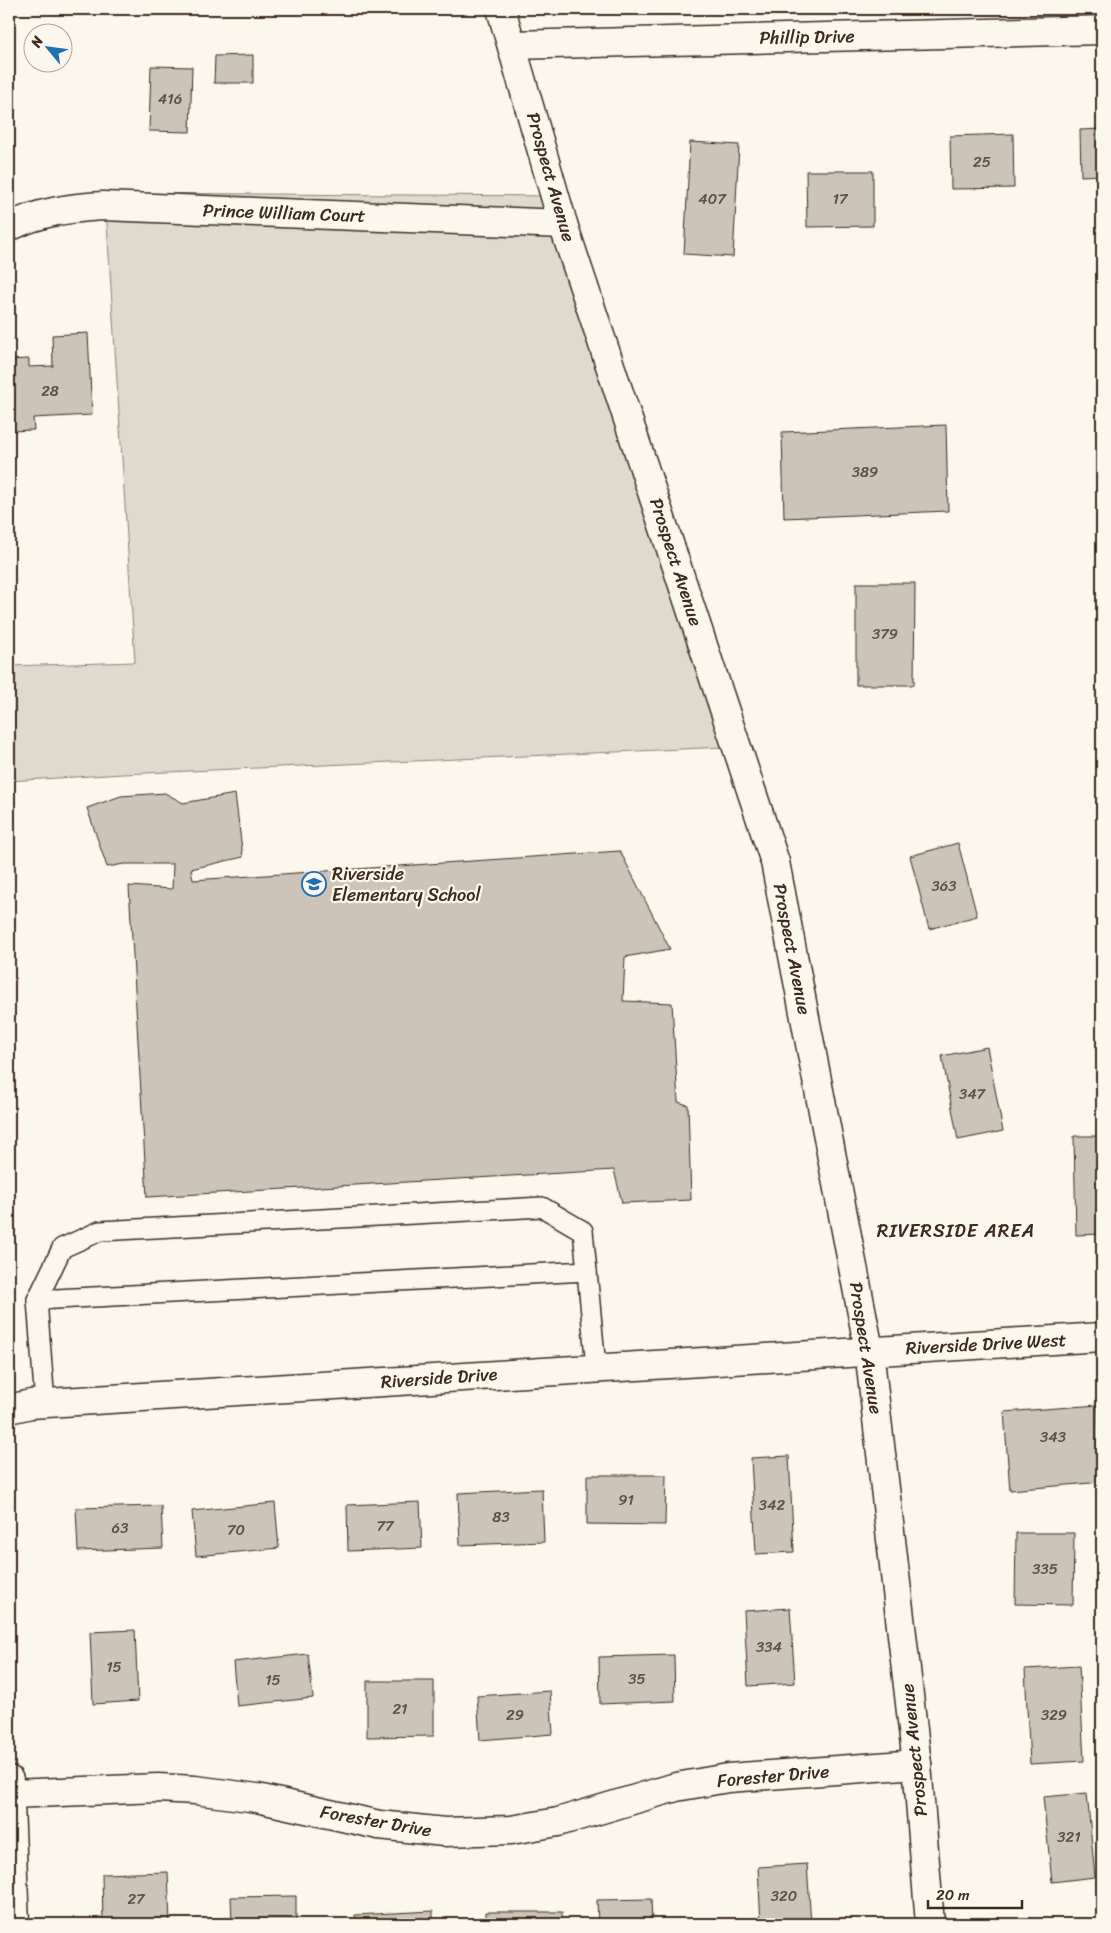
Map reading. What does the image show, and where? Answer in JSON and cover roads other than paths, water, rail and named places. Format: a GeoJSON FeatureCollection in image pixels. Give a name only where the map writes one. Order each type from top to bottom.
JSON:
{"type":"FeatureCollection","features":[{"type":"Feature","properties":{"kind":"street","name":"Prospect Avenue"},"geometry":{"type":"LineString","coordinates":[[501,9],[563,224],[775,862],[869,1350],[916,1764],[930,1924]]}},
{"type":"Feature","properties":{"kind":"street","name":"Phillip Drive"},"geometry":{"type":"LineString","coordinates":[[512,45],[1102,30]]}},
{"type":"Feature","properties":{"kind":"street","name":"Prince William Court"},"geometry":{"type":"LineString","coordinates":[[9,227],[25,219],[64,208],[103,206],[563,224]]}},
{"type":"Feature","properties":{"kind":"street","name":"Riverside Drive West"},"geometry":{"type":"LineString","coordinates":[[869,1350],[1102,1337]]}},
{"type":"Feature","properties":{"kind":"street","name":"Riverside Drive"},"geometry":{"type":"LineString","coordinates":[[9,1409],[45,1404],[869,1350]]}},
{"type":"Feature","properties":{"kind":"street","name":"Forester Drive"},"geometry":{"type":"LineString","coordinates":[[10,1787],[195,1790],[257,1798],[379,1825],[444,1832],[511,1830],[558,1822],[676,1787],[728,1778],[916,1764]]}},
{"type":"Feature","properties":{"kind":"street"},"geometry":{"type":"LineString","coordinates":[[10,1787],[15,1924]]}},
{"type":"Feature","properties":{"kind":"lane"},"geometry":{"type":"LineString","coordinates":[[45,1404],[37,1300],[62,1248],[100,1231],[542,1207],[583,1231],[596,1368]]}},
{"type":"Feature","properties":{"kind":"lane"},"geometry":{"type":"LineString","coordinates":[[37,1300],[587,1271]]}},
{"type":"Feature","properties":{"kind":"place","name":"Riverside Elementary School"},"geometry":{"type":"Point","coordinates":[314,884]}},
{"type":"Feature","properties":{"kind":"district","name":"RIVERSIDE AREA"},"geometry":{"type":"Point","coordinates":[956,1230]}}]}
